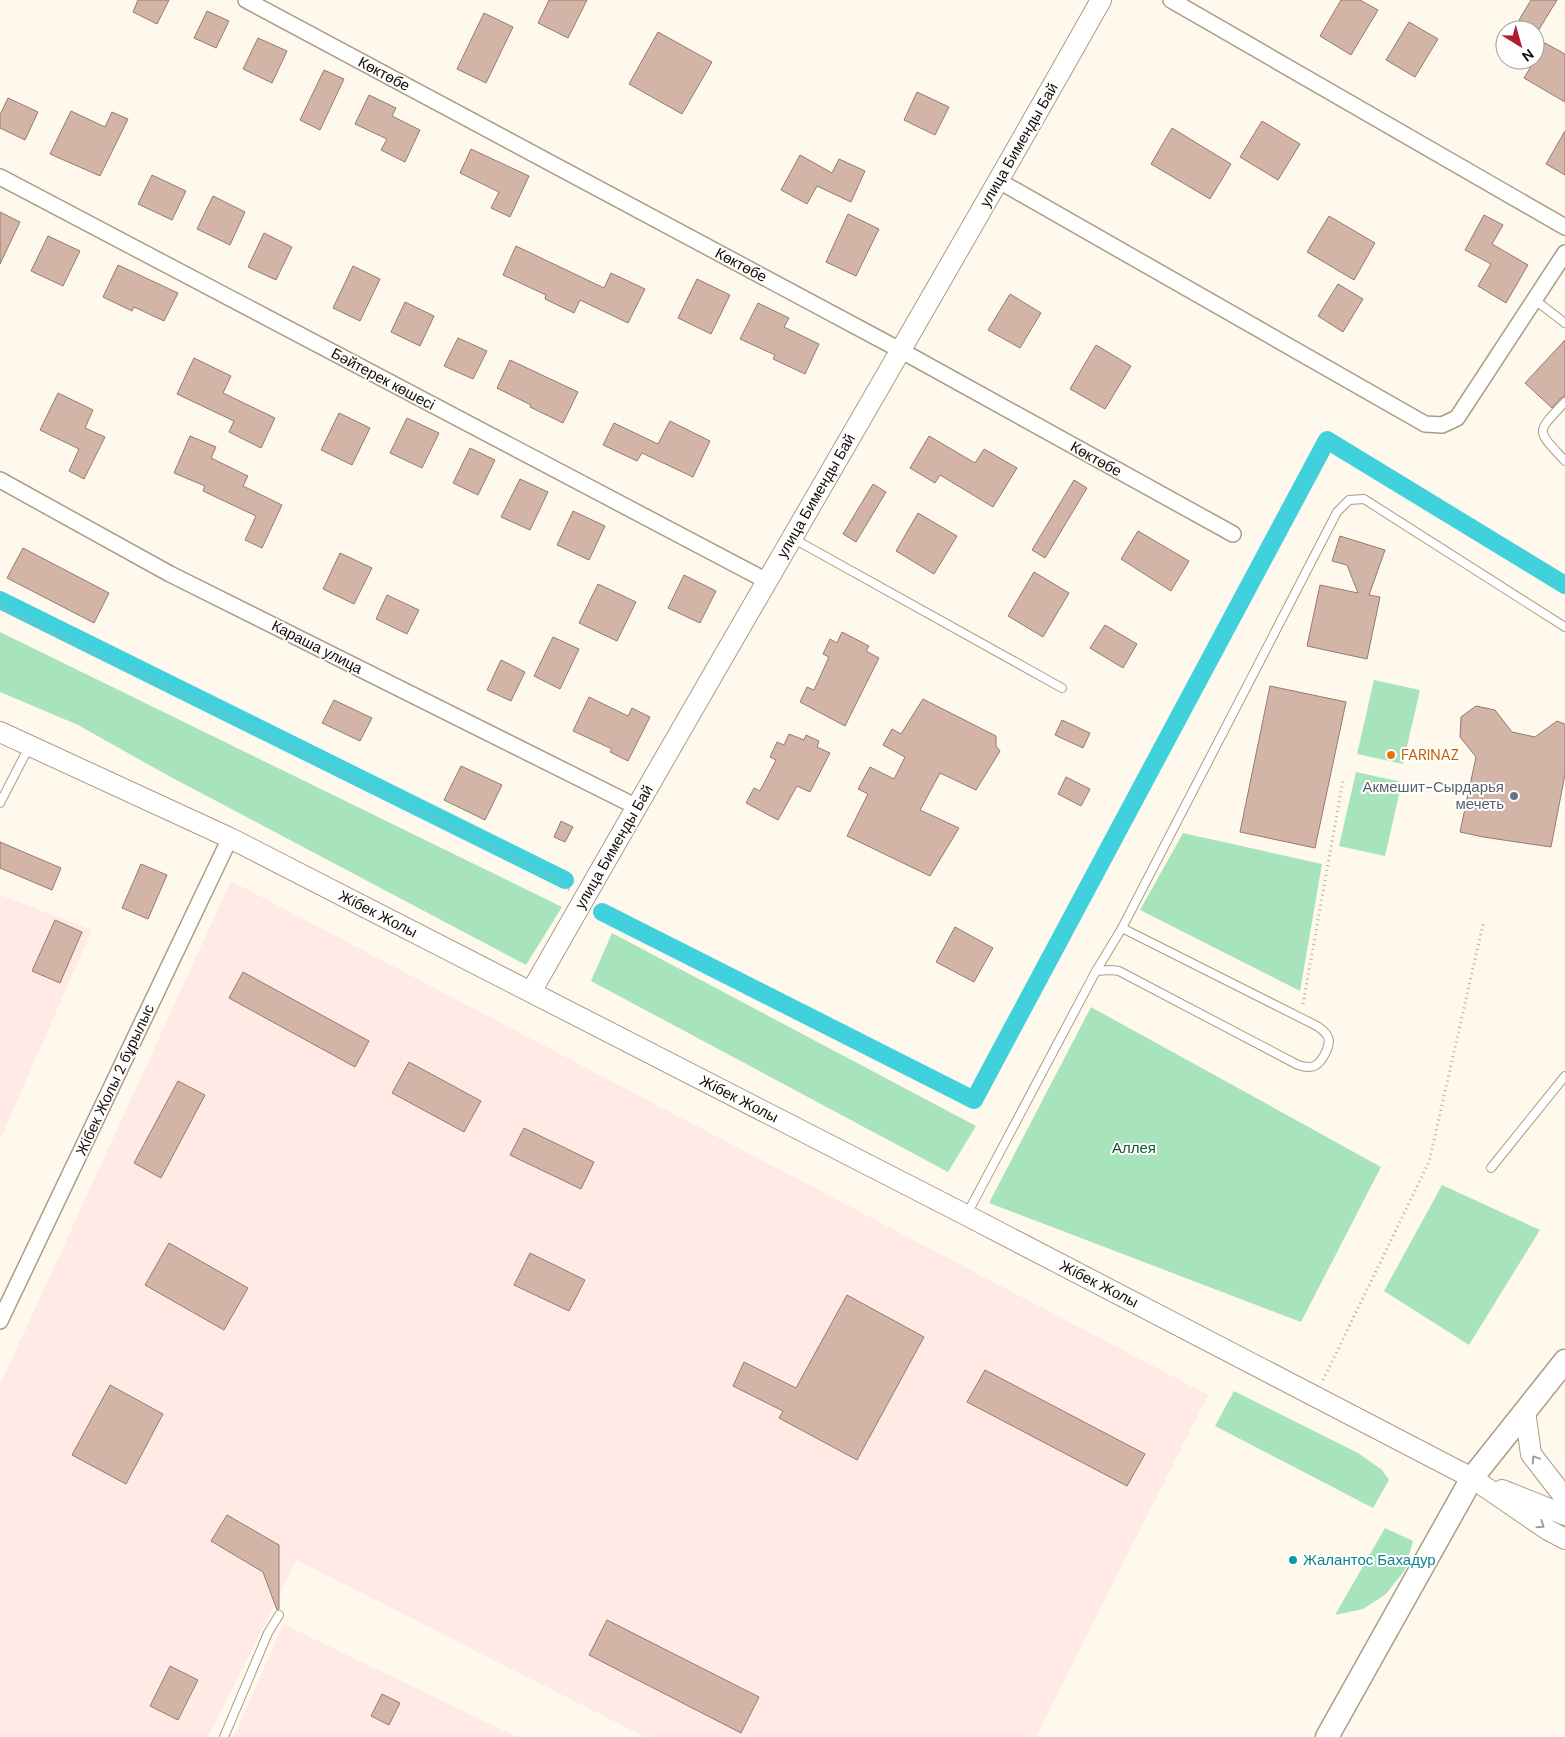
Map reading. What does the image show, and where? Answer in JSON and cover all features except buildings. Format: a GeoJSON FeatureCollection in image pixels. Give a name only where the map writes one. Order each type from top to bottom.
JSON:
{"type":"FeatureCollection","features":[{"type":"Feature","properties":{"kind":"main road","name":"улица Бименды Бай"},"geometry":{"type":"LineString","coordinates":[[531,992],[999,181],[1101,0]]}},
{"type":"Feature","properties":{"kind":"main road","name":"Жібек Жолы"},"geometry":{"type":"LineString","coordinates":[[0,732],[230,838],[966,1215],[1472,1478]]}},
{"type":"Feature","properties":{"kind":"main road"},"geometry":{"type":"LineString","coordinates":[[1327,1737],[1472,1478],[1565,1361]]}},
{"type":"Feature","properties":{"kind":"main road"},"geometry":{"type":"LineString","coordinates":[[1525,1411],[1531,1454],[1565,1498]]}},
{"type":"Feature","properties":{"kind":"main road"},"geometry":{"type":"LineString","coordinates":[[1472,1478],[1565,1515]]}},
{"type":"Feature","properties":{"kind":"main road"},"geometry":{"type":"LineString","coordinates":[[1472,1478],[1548,1530],[1565,1539]]}},
{"type":"Feature","properties":{"kind":"street","name":"Көктөбе"},"geometry":{"type":"LineString","coordinates":[[246,0],[900,350],[1232,534]]}},
{"type":"Feature","properties":{"kind":"street"},"geometry":{"type":"LineString","coordinates":[[1171,0],[1565,227]]}},
{"type":"Feature","properties":{"kind":"street","name":"Бәйтерек көшесі"},"geometry":{"type":"LineString","coordinates":[[0,177],[767,581]]}},
{"type":"Feature","properties":{"kind":"street"},"geometry":{"type":"LineString","coordinates":[[999,181],[1425,424],[1442,425],[1457,418],[1565,253]]}},
{"type":"Feature","properties":{"kind":"street","name":"Караша улица"},"geometry":{"type":"LineString","coordinates":[[0,480],[170,574],[637,807]]}},
{"type":"Feature","properties":{"kind":"street","name":"Жібек Жолы 2 бұрылыс"},"geometry":{"type":"LineString","coordinates":[[0,1321],[230,838]]}},
{"type":"Feature","properties":{"kind":"lane"},"geometry":{"type":"LineString","coordinates":[[1535,300],[1565,323]]}},
{"type":"Feature","properties":{"kind":"lane"},"geometry":{"type":"LineString","coordinates":[[1565,402],[1545,423],[1542,430],[1543,437],[1565,460]]}},
{"type":"Feature","properties":{"kind":"lane"},"geometry":{"type":"LineString","coordinates":[[966,1215],[1096,971],[1122,928],[1337,512],[1349,500],[1364,499],[1565,627]]}},
{"type":"Feature","properties":{"kind":"lane"},"geometry":{"type":"LineString","coordinates":[[792,538],[1062,688]]}},
{"type":"Feature","properties":{"kind":"lane"},"geometry":{"type":"LineString","coordinates":[[0,803],[30,746]]}},
{"type":"Feature","properties":{"kind":"lane"},"geometry":{"type":"LineString","coordinates":[[1096,971],[1119,971],[1298,1065],[1308,1068],[1316,1066],[1321,1062],[1329,1044],[1328,1036],[1317,1026],[1122,928]]}},
{"type":"Feature","properties":{"kind":"lane"},"geometry":{"type":"LineString","coordinates":[[1491,1168],[1565,1076]]}},
{"type":"Feature","properties":{"kind":"lane"},"geometry":{"type":"LineString","coordinates":[[224,1737],[268,1633],[280,1615]]}},
{"type":"Feature","properties":{"kind":"path"},"geometry":{"type":"LineString","coordinates":[[0,607],[182,694],[552,877],[583,900]]}},
{"type":"Feature","properties":{"kind":"path"},"geometry":{"type":"LineString","coordinates":[[1303,1004],[1343,780]]}},
{"type":"Feature","properties":{"kind":"path"},"geometry":{"type":"LineString","coordinates":[[1315,1397],[1429,1162],[1483,924]]}},
{"type":"Feature","properties":{"kind":"shaded area"},"geometry":{"type":"Polygon","coordinates":[[[231,881],[1208,1395],[1036,1737],[645,1737],[297,1560],[208,1737],[0,1737],[0,1385],[231,881]]]}},
{"type":"Feature","properties":{"kind":"shaded area"},"geometry":{"type":"Polygon","coordinates":[[[0,895],[92,930],[0,1140],[0,895]]]}},
{"type":"Feature","properties":{"kind":"shaded area"},"geometry":{"type":"Polygon","coordinates":[[[283,1624],[517,1737],[234,1737],[283,1624]]]}},
{"type":"Feature","properties":{"kind":"green space"},"geometry":{"type":"Polygon","coordinates":[[[0,632],[562,907],[526,965],[167,775],[78,725],[0,692],[0,632]]]}},
{"type":"Feature","properties":{"kind":"green space"},"geometry":{"type":"Polygon","coordinates":[[[1374,680],[1420,690],[1403,764],[1357,754],[1374,680]]]}},
{"type":"Feature","properties":{"kind":"green space"},"geometry":{"type":"Polygon","coordinates":[[[1356,772],[1402,782],[1385,856],[1339,846],[1356,772]]]}},
{"type":"Feature","properties":{"kind":"green space"},"geometry":{"type":"Polygon","coordinates":[[[1183,833],[1322,864],[1300,991],[1140,910],[1183,833]]]}},
{"type":"Feature","properties":{"kind":"green space"},"geometry":{"type":"Polygon","coordinates":[[[612,933],[976,1126],[948,1172],[591,981],[612,933]]]}},
{"type":"Feature","properties":{"kind":"green space","name":"Аллея"},"geometry":{"type":"Polygon","coordinates":[[[1091,1007],[1381,1167],[1301,1322],[989,1203],[1091,1007]]]}},
{"type":"Feature","properties":{"kind":"green space"},"geometry":{"type":"Polygon","coordinates":[[[1442,1185],[1540,1230],[1469,1345],[1384,1291],[1442,1185]]]}},
{"type":"Feature","properties":{"kind":"green space"},"geometry":{"type":"Polygon","coordinates":[[[1234,1391],[1358,1453],[1382,1470],[1389,1480],[1373,1508],[1215,1426],[1234,1391]]]}},
{"type":"Feature","properties":{"kind":"green space"},"geometry":{"type":"Polygon","coordinates":[[[1385,1528],[1413,1541],[1405,1570],[1386,1594],[1363,1609],[1335,1615],[1385,1528]]]}},
{"type":"Feature","properties":{"kind":"waterway"},"geometry":{"type":"LineString","coordinates":[[602,912],[974,1100],[1327,440],[1565,585]]}},
{"type":"Feature","properties":{"kind":"waterway"},"geometry":{"type":"LineString","coordinates":[[0,600],[565,880]]}},
{"type":"Feature","properties":{"kind":"place","name":"FARINAZ"},"geometry":{"type":"Point","coordinates":[1391,755]}},
{"type":"Feature","properties":{"kind":"place","name":"Акмешит-Сырдарья мечеть"},"geometry":{"type":"Point","coordinates":[1514,796]}},
{"type":"Feature","properties":{"kind":"place","name":"Жалантос Бахадур"},"geometry":{"type":"Point","coordinates":[1293,1560]}}]}
